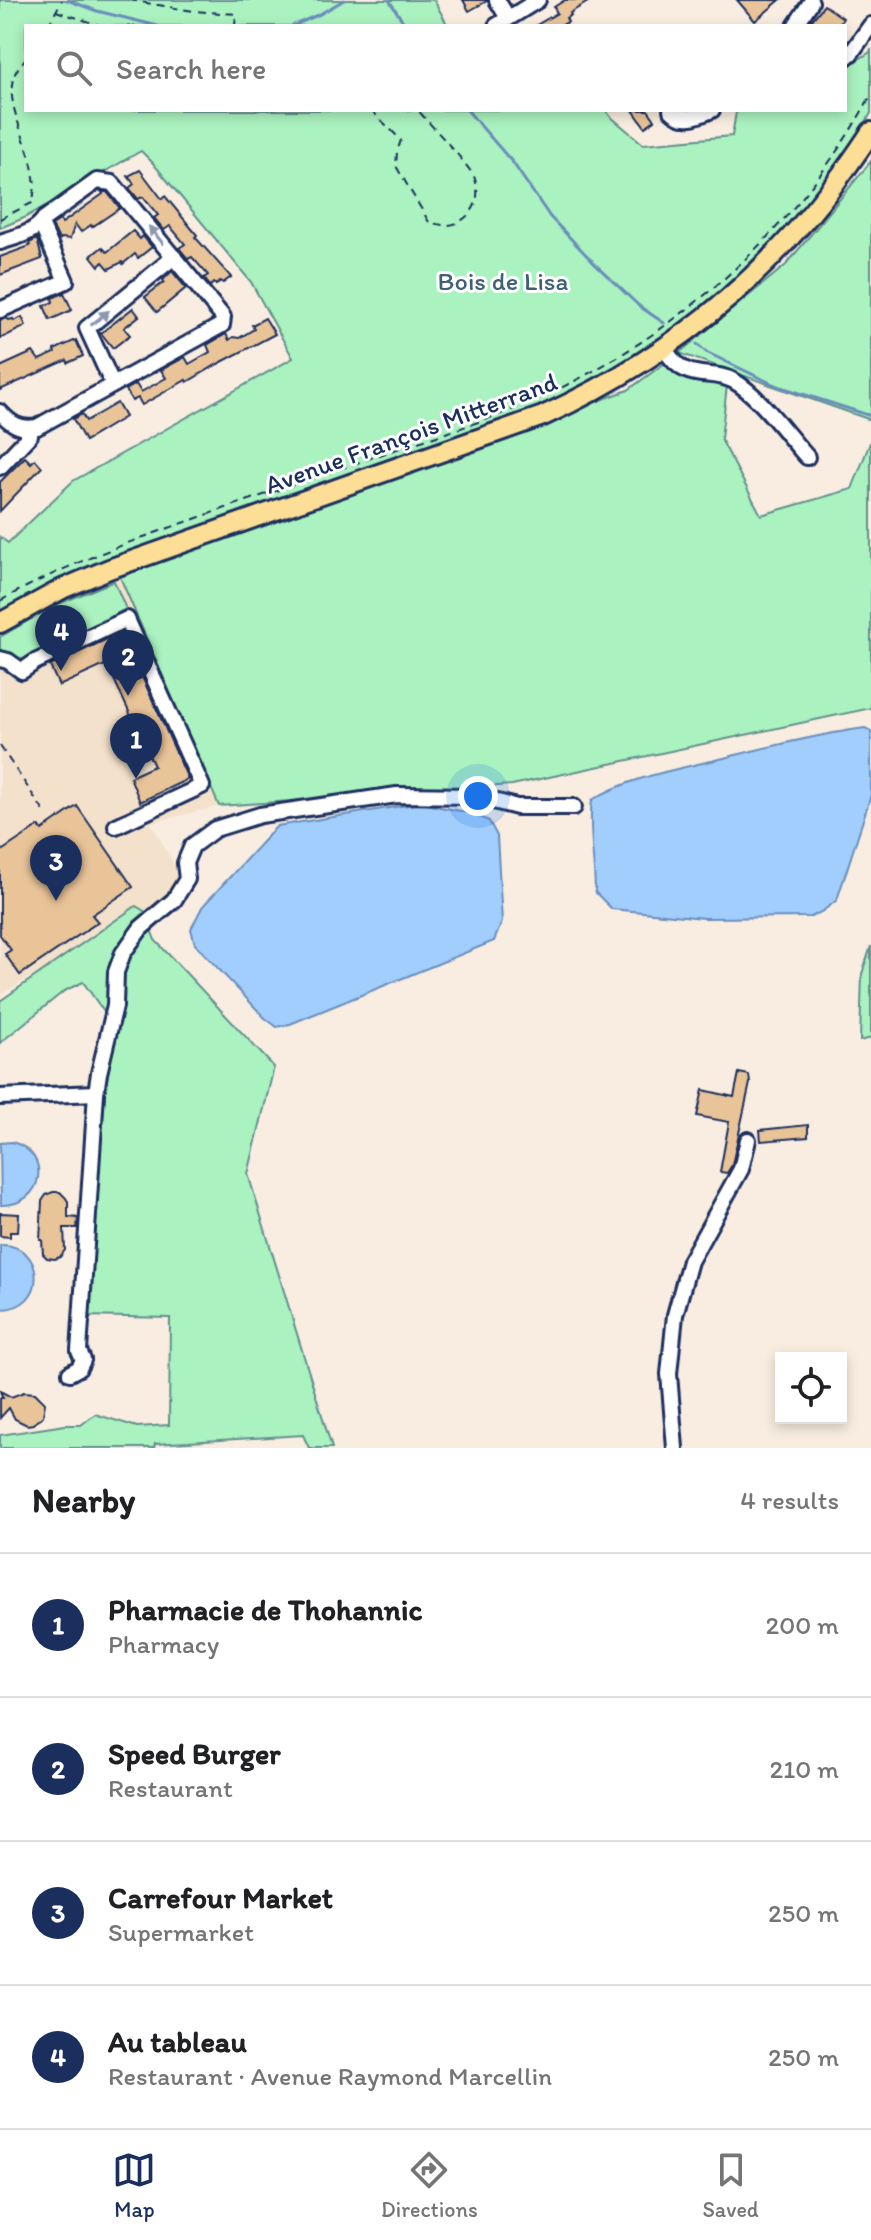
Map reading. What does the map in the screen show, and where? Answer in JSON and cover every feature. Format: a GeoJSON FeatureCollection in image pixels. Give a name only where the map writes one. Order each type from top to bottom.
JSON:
{"type":"FeatureCollection","features":[{"type":"Feature","properties":{"kind":"main road","name":"Avenue François Mitterrand"},"geometry":{"type":"LineString","coordinates":[[0,623],[62,589],[109,569],[543,416],[618,378],[684,336],[764,267],[806,222],[847,170],[871,132]]}},
{"type":"Feature","properties":{"kind":"street"},"geometry":{"type":"LineString","coordinates":[[497,0],[502,22],[538,0]]}},
{"type":"Feature","properties":{"kind":"street"},"geometry":{"type":"LineString","coordinates":[[796,24],[811,2]]}},
{"type":"Feature","properties":{"kind":"street"},"geometry":{"type":"LineString","coordinates":[[847,56],[871,25]]}},
{"type":"Feature","properties":{"kind":"street"},"geometry":{"type":"LineString","coordinates":[[674,112],[692,118],[707,112]]}},
{"type":"Feature","properties":{"kind":"street"},"geometry":{"type":"LineString","coordinates":[[0,242],[31,231],[97,181],[112,183],[223,317],[222,325],[37,427],[11,423],[0,412]]}},
{"type":"Feature","properties":{"kind":"street"},"geometry":{"type":"LineString","coordinates":[[0,310],[66,281],[41,224]]}},
{"type":"Feature","properties":{"kind":"street"},"geometry":{"type":"LineString","coordinates":[[113,385],[87,328],[174,257]]}},
{"type":"Feature","properties":{"kind":"street"},"geometry":{"type":"LineString","coordinates":[[664,349],[677,365],[688,372],[717,374],[740,386],[768,412],[807,457]]}},
{"type":"Feature","properties":{"kind":"street"},"geometry":{"type":"LineString","coordinates":[[0,467],[21,447],[30,435],[30,428]]}},
{"type":"Feature","properties":{"kind":"street"},"geometry":{"type":"LineString","coordinates":[[0,659],[22,671],[127,619],[202,786],[116,826]]}},
{"type":"Feature","properties":{"kind":"street"},"geometry":{"type":"LineString","coordinates":[[70,1373],[79,1368],[83,1360],[79,1351],[96,1093],[115,1006],[116,972],[123,953],[141,928],[174,900],[187,879],[185,863],[192,846],[215,829],[260,815],[397,795],[474,796],[517,807],[574,807]]}},
{"type":"Feature","properties":{"kind":"street"},"geometry":{"type":"LineString","coordinates":[[0,1097],[96,1093]]}},
{"type":"Feature","properties":{"kind":"street"},"geometry":{"type":"LineString","coordinates":[[675,1448],[669,1374],[675,1315],[690,1261],[741,1169],[748,1140]]}},
{"type":"Feature","properties":{"kind":"path"},"geometry":{"type":"LineString","coordinates":[[49,24],[62,0]]}},
{"type":"Feature","properties":{"kind":"path"},"geometry":{"type":"LineString","coordinates":[[129,0],[193,11],[236,14],[235,24]]}},
{"type":"Feature","properties":{"kind":"path"},"geometry":{"type":"LineString","coordinates":[[56,11],[96,24]]}},
{"type":"Feature","properties":{"kind":"path"},"geometry":{"type":"LineString","coordinates":[[0,219],[32,203],[36,188],[12,96],[15,74],[24,61]]}},
{"type":"Feature","properties":{"kind":"path"},"geometry":{"type":"LineString","coordinates":[[0,601],[101,552],[524,404],[615,359],[673,320],[745,260],[812,186],[842,145],[871,95]]}},
{"type":"Feature","properties":{"kind":"path"},"geometry":{"type":"LineString","coordinates":[[373,112],[401,140],[396,166],[429,222],[444,227],[461,223],[473,209],[479,194],[474,175],[420,112]]}},
{"type":"Feature","properties":{"kind":"path"},"geometry":{"type":"LineString","coordinates":[[0,746],[45,813]]}},
{"type":"Feature","properties":{"kind":"shaded area"},"geometry":{"type":"Polygon","coordinates":[[[120,577],[219,806],[151,823],[183,881],[152,906],[0,995],[0,637],[120,577]]]}},
{"type":"Feature","properties":{"kind":"green space","name":"Bois de Lisa"},"geometry":{"type":"Polygon","coordinates":[[[0,0],[434,0],[447,24],[24,24],[24,112],[607,112],[643,144],[732,136],[736,112],[847,112],[847,67],[871,49],[871,113],[847,156],[799,222],[727,291],[614,370],[528,413],[122,555],[42,588],[0,612],[0,537],[8,543],[73,481],[293,358],[251,282],[141,151],[24,218],[0,228],[0,0]]]}},
{"type":"Feature","properties":{"kind":"green space"},"geometry":{"type":"Polygon","coordinates":[[[871,161],[871,420],[679,353],[786,265],[871,161]]]}},
{"type":"Feature","properties":{"kind":"green space"},"geometry":{"type":"Polygon","coordinates":[[[665,363],[684,375],[727,385],[721,439],[761,515],[852,489],[871,440],[871,708],[512,785],[219,806],[120,577],[628,390],[665,363]]]}},
{"type":"Feature","properties":{"kind":"green space"},"geometry":{"type":"Polygon","coordinates":[[[114,581],[126,609],[14,669],[8,661],[0,667],[0,637],[54,606],[114,581]]]}},
{"type":"Feature","properties":{"kind":"green space"},"geometry":{"type":"Polygon","coordinates":[[[136,906],[144,911],[155,940],[274,1067],[248,1174],[332,1448],[309,1448],[303,1435],[155,1444],[154,1448],[0,1448],[0,1435],[81,1425],[95,1414],[137,1427],[169,1425],[170,1318],[84,1316],[93,1259],[105,1091],[116,1029],[83,982],[64,991],[0,1043],[0,1001],[136,906]]]}},
{"type":"Feature","properties":{"kind":"green space"},"geometry":{"type":"Polygon","coordinates":[[[871,946],[871,1038],[860,1041],[862,974],[871,946]]]}},
{"type":"Feature","properties":{"kind":"water"},"geometry":{"type":"Polygon","coordinates":[[[865,728],[871,731],[871,795],[837,900],[823,911],[811,917],[704,918],[612,909],[595,892],[592,800],[636,780],[668,771],[865,728]]]}},
{"type":"Feature","properties":{"kind":"water"},"geometry":{"type":"Polygon","coordinates":[[[420,803],[471,813],[489,821],[497,836],[502,922],[494,941],[277,1027],[195,944],[191,929],[202,907],[277,826],[420,803]]]}},
{"type":"Feature","properties":{"kind":"water"},"geometry":{"type":"Polygon","coordinates":[[[12,1142],[34,1157],[38,1178],[27,1197],[16,1203],[1,1205],[0,1143],[12,1142]]]}},
{"type":"Feature","properties":{"kind":"water"},"geometry":{"type":"Polygon","coordinates":[[[0,1245],[15,1247],[26,1254],[36,1277],[34,1289],[27,1299],[16,1306],[0,1309],[0,1245]]]}},
{"type":"Feature","properties":{"kind":"building"},"geometry":{"type":"Polygon","coordinates":[[[463,0],[487,0],[487,1],[469,11],[463,0]]]}},
{"type":"Feature","properties":{"kind":"building"},"geometry":{"type":"Polygon","coordinates":[[[565,0],[591,0],[570,13],[566,18],[568,22],[564,24],[538,24],[557,13],[554,7],[565,0]]]}},
{"type":"Feature","properties":{"kind":"building"},"geometry":{"type":"Polygon","coordinates":[[[737,0],[780,0],[755,21],[737,0]]]}},
{"type":"Feature","properties":{"kind":"building"},"geometry":{"type":"Polygon","coordinates":[[[824,5],[843,18],[839,24],[809,24],[824,5]]]}},
{"type":"Feature","properties":{"kind":"building"},"geometry":{"type":"Polygon","coordinates":[[[634,112],[649,112],[655,120],[645,127],[634,112]]]}},
{"type":"Feature","properties":{"kind":"building"},"geometry":{"type":"Polygon","coordinates":[[[140,170],[231,277],[210,286],[204,278],[208,275],[179,248],[185,244],[170,226],[164,230],[154,218],[158,215],[143,197],[138,199],[129,188],[134,184],[128,176],[140,170]]]}},
{"type":"Feature","properties":{"kind":"building"},"geometry":{"type":"Polygon","coordinates":[[[102,192],[107,192],[120,208],[81,232],[75,224],[70,239],[59,240],[52,225],[60,220],[62,223],[102,192]]]}},
{"type":"Feature","properties":{"kind":"building"},"geometry":{"type":"Polygon","coordinates":[[[133,231],[140,239],[143,236],[152,247],[138,258],[135,254],[123,264],[109,269],[103,262],[99,266],[91,256],[102,247],[107,252],[133,231]]]}},
{"type":"Feature","properties":{"kind":"building"},"geometry":{"type":"Polygon","coordinates":[[[37,239],[42,259],[0,275],[0,257],[30,246],[29,243],[37,239]]]}},
{"type":"Feature","properties":{"kind":"building"},"geometry":{"type":"Polygon","coordinates":[[[172,271],[186,288],[157,312],[145,297],[172,271]]]}},
{"type":"Feature","properties":{"kind":"building"},"geometry":{"type":"Polygon","coordinates":[[[64,293],[72,310],[50,320],[44,306],[64,293]]]}},
{"type":"Feature","properties":{"kind":"building"},"geometry":{"type":"Polygon","coordinates":[[[133,308],[139,316],[124,328],[130,335],[113,348],[101,333],[133,308]]]}},
{"type":"Feature","properties":{"kind":"building"},"geometry":{"type":"Polygon","coordinates":[[[22,317],[26,326],[0,339],[0,320],[7,318],[14,321],[22,317]]]}},
{"type":"Feature","properties":{"kind":"building"},"geometry":{"type":"Polygon","coordinates":[[[265,318],[275,334],[142,405],[138,398],[132,401],[126,390],[136,384],[141,392],[166,378],[161,370],[185,357],[189,364],[210,352],[207,345],[226,334],[229,340],[239,338],[265,318]]]}},
{"type":"Feature","properties":{"kind":"building"},"geometry":{"type":"Polygon","coordinates":[[[76,340],[83,356],[0,390],[0,367],[33,352],[39,360],[76,340]]]}},
{"type":"Feature","properties":{"kind":"building"},"geometry":{"type":"Polygon","coordinates":[[[117,403],[125,417],[85,441],[73,419],[82,414],[86,421],[117,403]]]}},
{"type":"Feature","properties":{"kind":"building"},"geometry":{"type":"Polygon","coordinates":[[[25,457],[31,463],[35,459],[42,467],[0,511],[0,482],[25,457]]]}},
{"type":"Feature","properties":{"kind":"building"},"geometry":{"type":"Polygon","coordinates":[[[122,632],[188,779],[140,802],[130,777],[154,766],[107,664],[59,686],[50,666],[122,632]]]}},
{"type":"Feature","properties":{"kind":"building"},"geometry":{"type":"Polygon","coordinates":[[[77,806],[133,887],[92,915],[98,922],[20,975],[5,954],[11,950],[0,935],[0,852],[39,826],[42,830],[77,806]]]}},
{"type":"Feature","properties":{"kind":"building"},"geometry":{"type":"Polygon","coordinates":[[[739,1073],[749,1075],[750,1083],[732,1165],[727,1173],[720,1172],[729,1122],[697,1116],[703,1090],[734,1097],[739,1073]]]}},
{"type":"Feature","properties":{"kind":"building"},"geometry":{"type":"Polygon","coordinates":[[[808,1125],[808,1137],[761,1141],[760,1130],[808,1125]]]}},
{"type":"Feature","properties":{"kind":"building"},"geometry":{"type":"Polygon","coordinates":[[[53,1192],[60,1192],[66,1198],[68,1217],[78,1218],[77,1228],[64,1228],[65,1250],[55,1259],[43,1254],[40,1240],[42,1201],[53,1192]]]}},
{"type":"Feature","properties":{"kind":"building"},"geometry":{"type":"Polygon","coordinates":[[[0,1213],[19,1214],[18,1232],[10,1232],[10,1237],[0,1236],[0,1213]]]}},
{"type":"Feature","properties":{"kind":"building"},"geometry":{"type":"Polygon","coordinates":[[[0,1391],[11,1397],[24,1392],[35,1393],[45,1403],[43,1416],[27,1425],[15,1419],[9,1408],[0,1418],[0,1398],[3,1398],[0,1391]]]}},
{"type":"Feature","properties":{"kind":"waterway"},"geometry":{"type":"LineString","coordinates":[[67,0],[150,24]]}},
{"type":"Feature","properties":{"kind":"waterway"},"geometry":{"type":"LineString","coordinates":[[297,24],[344,0]]}},
{"type":"Feature","properties":{"kind":"waterway"},"geometry":{"type":"LineString","coordinates":[[389,0],[405,24]]}},
{"type":"Feature","properties":{"kind":"waterway"},"geometry":{"type":"LineString","coordinates":[[469,112],[513,163],[550,217],[639,306],[664,323]]}},
{"type":"Feature","properties":{"kind":"waterway"},"geometry":{"type":"LineString","coordinates":[[697,344],[706,352],[775,385],[871,416]]}},
{"type":"Feature","properties":{"kind":"place","name":"Au tableau"},"geometry":{"type":"Point","coordinates":[61,671]}},
{"type":"Feature","properties":{"kind":"place","name":"Speed Burger"},"geometry":{"type":"Point","coordinates":[128,696]}},
{"type":"Feature","properties":{"kind":"place","name":"Pharmacie de Thohannic"},"geometry":{"type":"Point","coordinates":[136,779]}},
{"type":"Feature","properties":{"kind":"place","name":"Carrefour Market"},"geometry":{"type":"Point","coordinates":[56,901]}}]}
